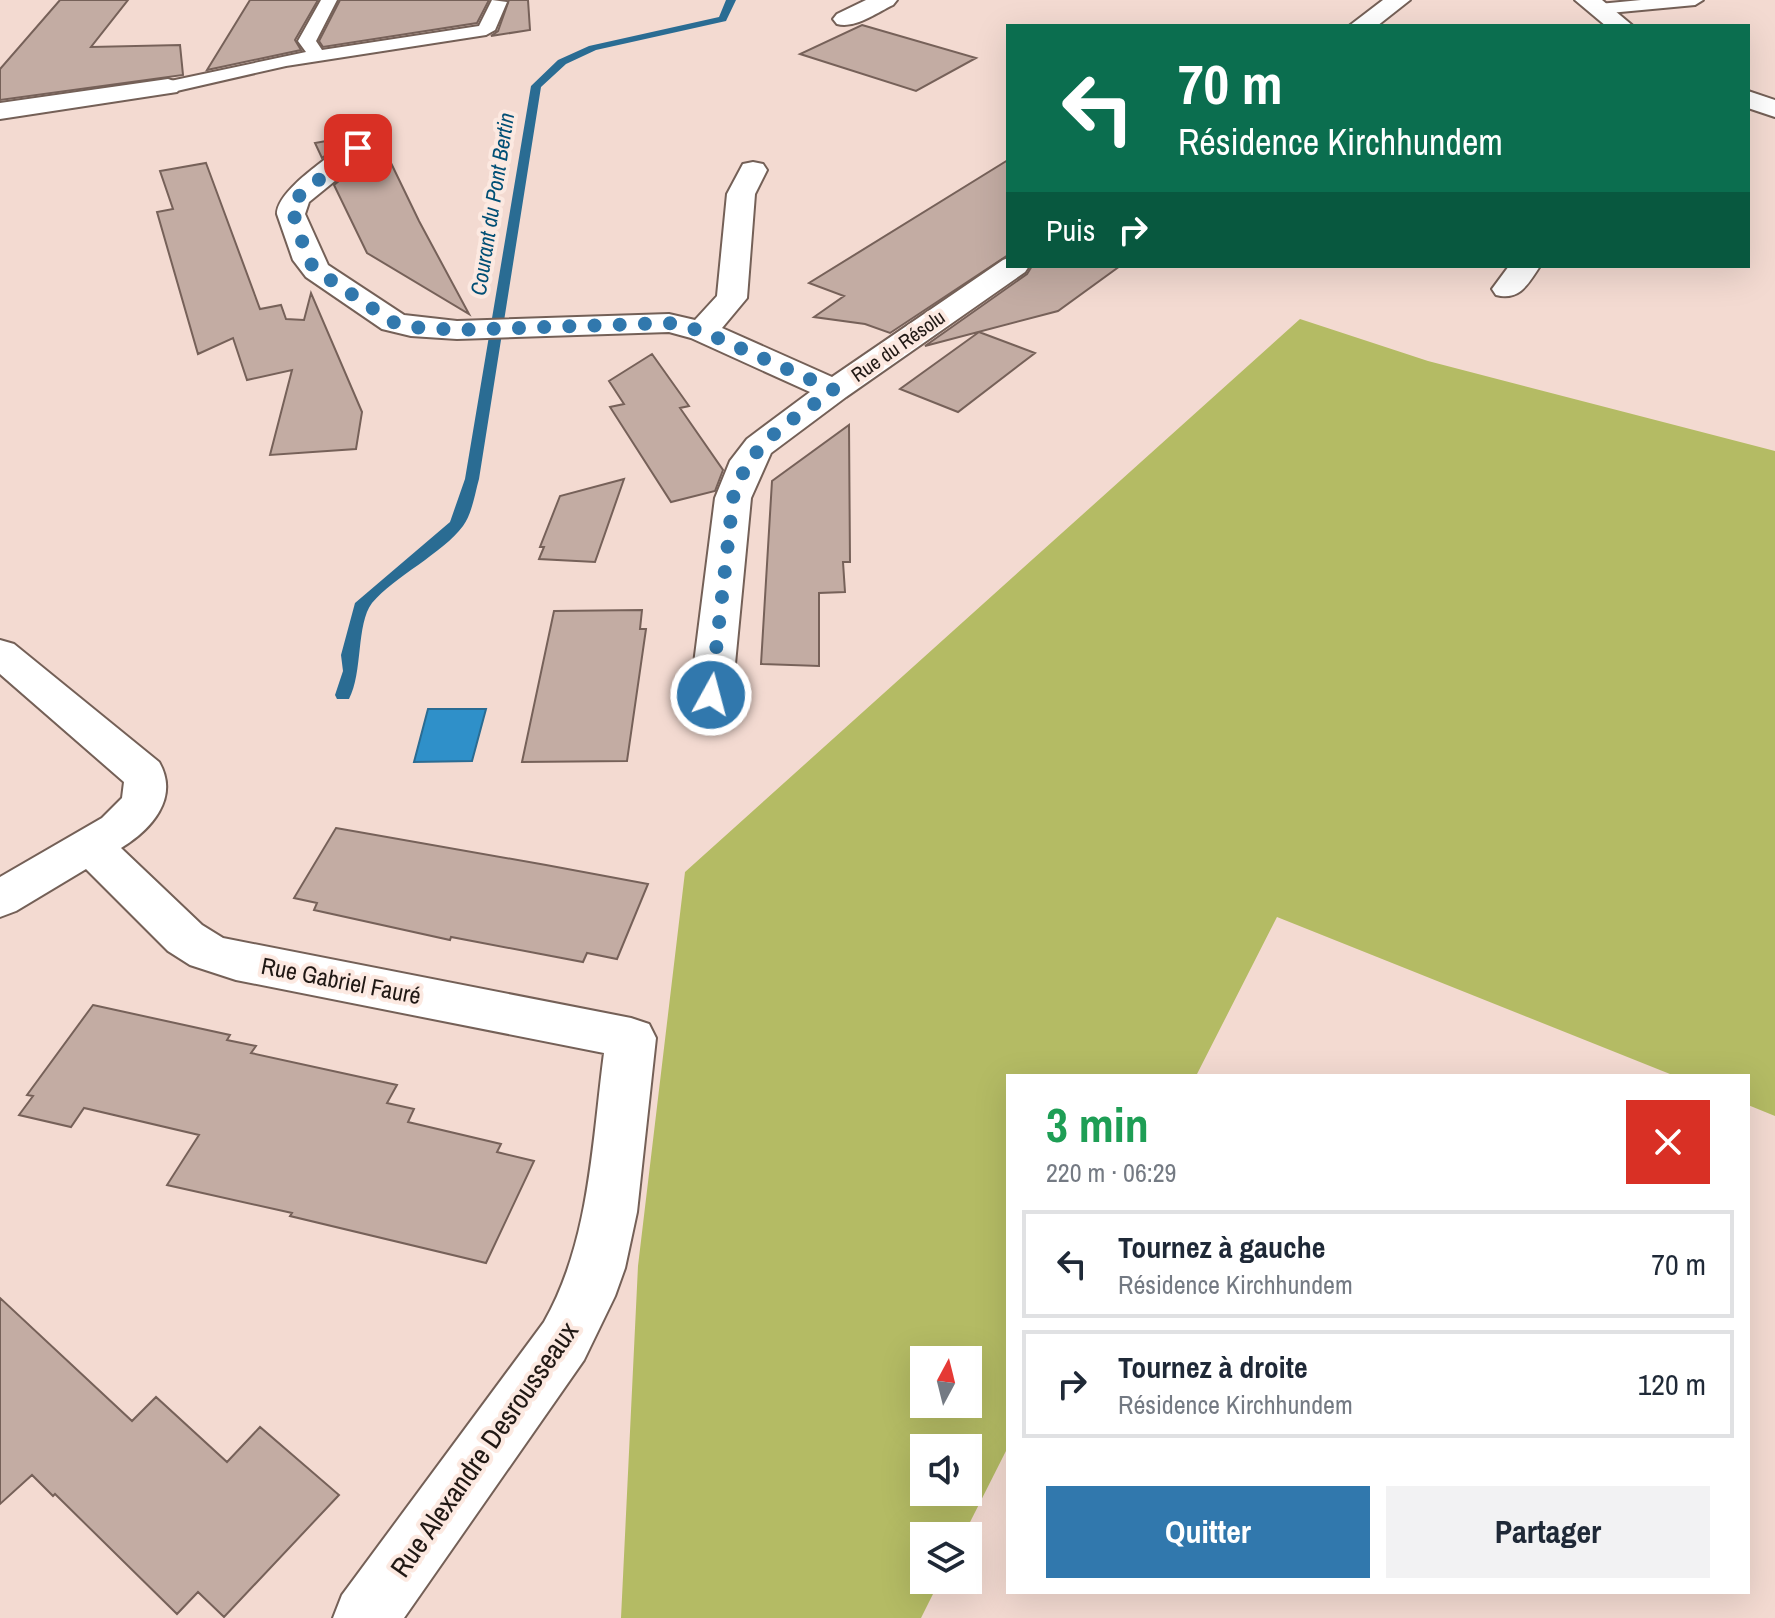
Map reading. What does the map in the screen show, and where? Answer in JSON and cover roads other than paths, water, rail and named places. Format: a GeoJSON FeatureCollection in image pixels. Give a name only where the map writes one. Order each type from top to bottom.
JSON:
{"type":"FeatureCollection","features":[{"type":"Feature","properties":{"kind":"street"},"geometry":{"type":"LineString","coordinates":[[845,19],[885,0]]}},
{"type":"Feature","properties":{"kind":"street"},"geometry":{"type":"LineString","coordinates":[[1364,24],[1398,0]]}},
{"type":"Feature","properties":{"kind":"street"},"geometry":{"type":"LineString","coordinates":[[1593,4],[1618,24]]}},
{"type":"Feature","properties":{"kind":"street"},"geometry":{"type":"LineString","coordinates":[[0,111],[168,87]]}},
{"type":"Feature","properties":{"kind":"street"},"geometry":{"type":"LineString","coordinates":[[1750,100],[1775,109]]}},
{"type":"Feature","properties":{"kind":"street"},"geometry":{"type":"LineString","coordinates":[[358,148],[291,206],[308,260],[329,282],[393,322],[457,330],[669,323],[702,331],[834,390]]}},
{"type":"Feature","properties":{"kind":"street"},"geometry":{"type":"LineString","coordinates":[[702,331],[732,298],[741,194],[753,170]]}},
{"type":"Feature","properties":{"kind":"street","name":"Rue du Résolu"},"geometry":{"type":"LineString","coordinates":[[711,695],[733,498],[739,479],[759,446],[834,390],[1011,268]]}},
{"type":"Feature","properties":{"kind":"street"},"geometry":{"type":"LineString","coordinates":[[0,653],[144,773],[149,787],[145,801],[133,816],[91,846],[0,899]]}},
{"type":"Feature","properties":{"kind":"street","name":"Rue Gabriel Fauré"},"geometry":{"type":"LineString","coordinates":[[91,846],[185,938],[207,952],[631,1038]]}},
{"type":"Feature","properties":{"kind":"street","name":"Rue Alexandre Desrousseaux"},"geometry":{"type":"LineString","coordinates":[[365,1618],[564,1341],[583,1306],[597,1271],[606,1231],[631,1038]]}},
{"type":"Feature","properties":{"kind":"lane"},"geometry":{"type":"LineString","coordinates":[[316,54],[307,41],[329,0]]}},
{"type":"Feature","properties":{"kind":"lane"},"geometry":{"type":"LineString","coordinates":[[1593,4],[1695,0]]}},
{"type":"Feature","properties":{"kind":"lane"},"geometry":{"type":"LineString","coordinates":[[168,87],[225,71],[316,54],[387,48],[486,30],[499,2]]}},
{"type":"Feature","properties":{"kind":"water"},"geometry":{"type":"Polygon","coordinates":[[[428,709],[486,709],[472,761],[414,762],[428,709]]]}},
{"type":"Feature","properties":{"kind":"waterway","name":"Courant du Pont Bertin"},"geometry":{"type":"LineString","coordinates":[[343,695],[351,671],[349,655],[363,603],[457,524],[472,479],[536,86],[562,62],[593,48],[723,19],[731,0]]}}]}
